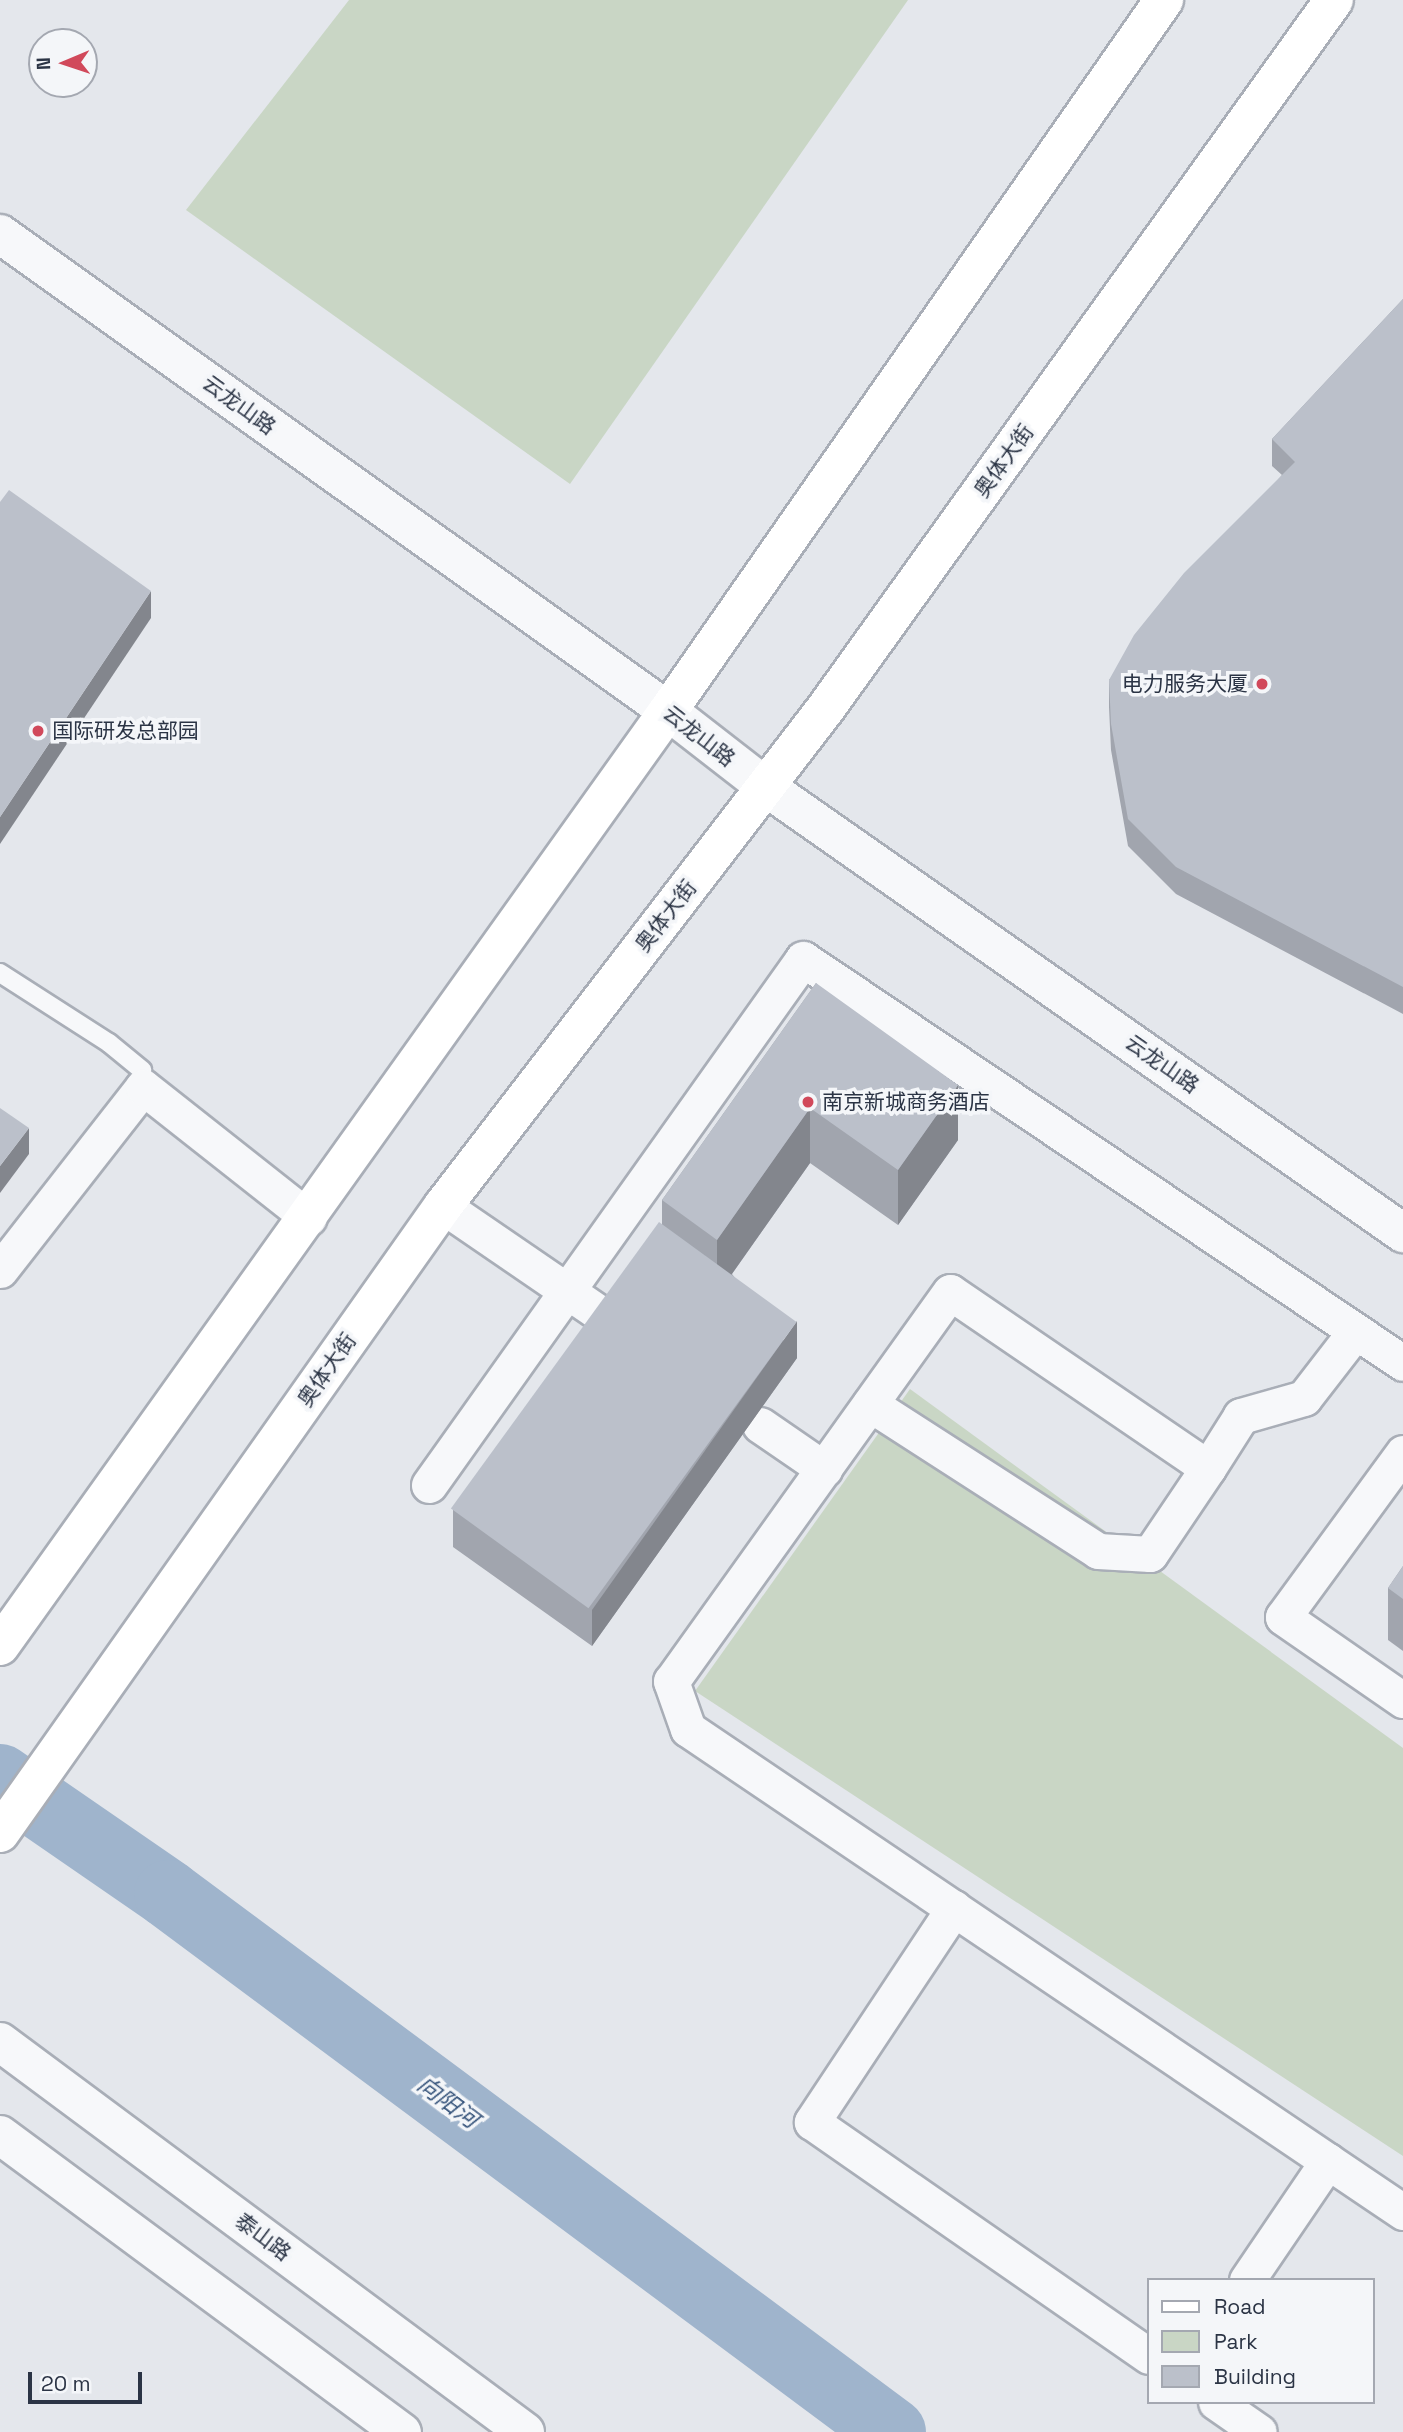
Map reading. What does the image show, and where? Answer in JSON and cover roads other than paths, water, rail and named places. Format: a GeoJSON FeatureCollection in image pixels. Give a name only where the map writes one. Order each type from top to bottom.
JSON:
{"type":"FeatureCollection","features":[{"type":"Feature","properties":{"kind":"main road"},"geometry":{"type":"LineString","coordinates":[[0,1646],[309,1218],[1164,0]]}},
{"type":"Feature","properties":{"kind":"main road","name":"奥体大街"},"geometry":{"type":"LineString","coordinates":[[0,1833],[443,1206],[766,788],[1335,0]]}},
{"type":"Feature","properties":{"kind":"street","name":"云龙山路"},"geometry":{"type":"LineString","coordinates":[[0,234],[667,711],[766,788],[1403,1233]]}},
{"type":"Feature","properties":{"kind":"street"},"geometry":{"type":"LineString","coordinates":[[429,1485],[803,959],[1403,1363]]}},
{"type":"Feature","properties":{"kind":"street"},"geometry":{"type":"LineString","coordinates":[[0,1270],[143,1087],[309,1218]]}},
{"type":"Feature","properties":{"kind":"street"},"geometry":{"type":"LineString","coordinates":[[443,1206],[605,1317]]}},
{"type":"Feature","properties":{"kind":"street"},"geometry":{"type":"LineString","coordinates":[[1208,1468],[950,1292],[671,1681],[688,1728],[1403,2212]]}},
{"type":"Feature","properties":{"kind":"street"},"geometry":{"type":"LineString","coordinates":[[870,1404],[1098,1551],[1150,1554],[1241,1416],[1304,1398],[1355,1332]]}},
{"type":"Feature","properties":{"kind":"street"},"geometry":{"type":"LineString","coordinates":[[760,1425],[824,1469]]}},
{"type":"Feature","properties":{"kind":"street"},"geometry":{"type":"LineString","coordinates":[[1403,1453],[1283,1617],[1403,1700]]}},
{"type":"Feature","properties":{"kind":"street"},"geometry":{"type":"LineString","coordinates":[[954,1908],[812,2122],[1148,2355]]}},
{"type":"Feature","properties":{"kind":"street","name":"泰山路"},"geometry":{"type":"LineString","coordinates":[[0,2042],[525,2432]]}},
{"type":"Feature","properties":{"kind":"street"},"geometry":{"type":"LineString","coordinates":[[0,2135],[402,2432]]}},
{"type":"Feature","properties":{"kind":"street"},"geometry":{"type":"LineString","coordinates":[[1248,2278],[1328,2161]]}},
{"type":"Feature","properties":{"kind":"street"},"geometry":{"type":"LineString","coordinates":[[1219,2404],[1259,2432]]}},
{"type":"Feature","properties":{"kind":"lane"},"geometry":{"type":"LineString","coordinates":[[0,973],[109,1043],[142,1070]]}},
{"type":"Feature","properties":{"kind":"waterway","name":"向阳河"},"geometry":{"type":"LineString","coordinates":[[0,1778],[168,1894],[892,2432]]}},
{"type":"Feature","properties":{"kind":"place","name":"电力服务大厦"},"geometry":{"type":"Point","coordinates":[1262,684]}},
{"type":"Feature","properties":{"kind":"place","name":"国际研发总部园"},"geometry":{"type":"Point","coordinates":[38,731]}},
{"type":"Feature","properties":{"kind":"place","name":"南京新城商务酒店"},"geometry":{"type":"Point","coordinates":[808,1102]}}]}
